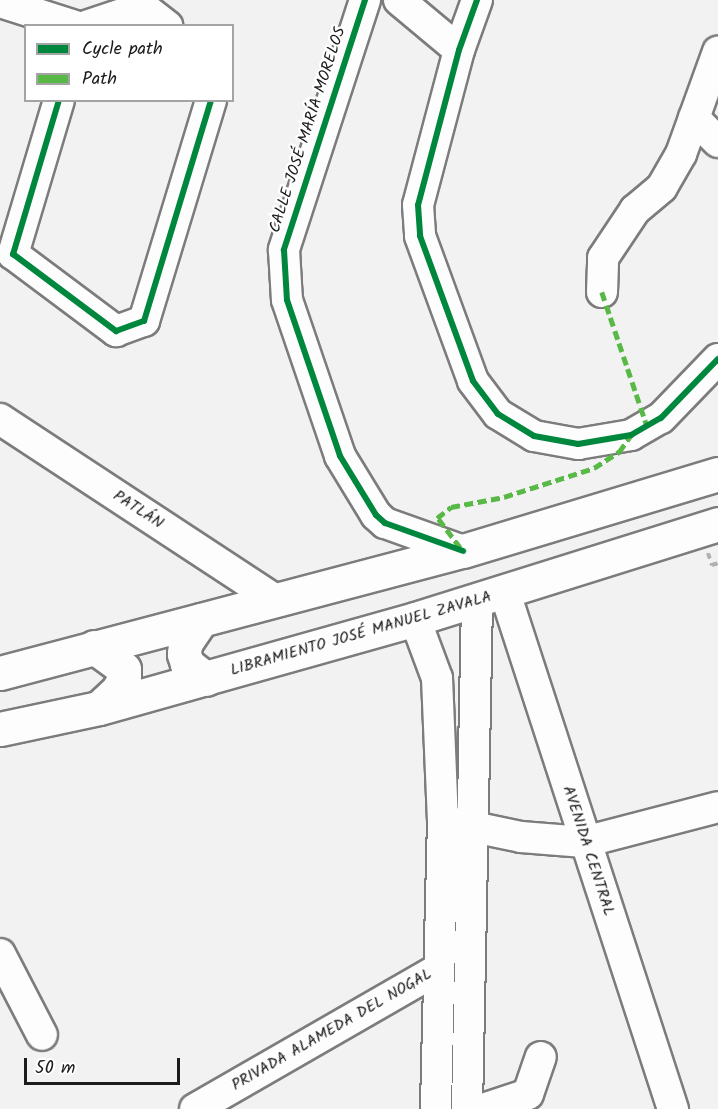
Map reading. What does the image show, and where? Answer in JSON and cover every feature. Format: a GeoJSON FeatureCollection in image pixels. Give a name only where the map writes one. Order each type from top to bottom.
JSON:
{"type":"FeatureCollection","features":[{"type":"Feature","properties":{"kind":"main road"},"geometry":{"type":"LineString","coordinates":[[0,673],[463,552],[718,474]]}},
{"type":"Feature","properties":{"kind":"main road","name":"LIBRAMIENTO JOSÉ MANUEL ZAVALA"},"geometry":{"type":"LineString","coordinates":[[0,729],[99,708],[415,620],[718,524]]}},
{"type":"Feature","properties":{"kind":"main road"},"geometry":{"type":"LineString","coordinates":[[201,620],[185,644],[184,654],[187,664],[207,679]]}},
{"type":"Feature","properties":{"kind":"main road"},"geometry":{"type":"LineString","coordinates":[[94,647],[124,669],[124,679],[118,690],[99,708]]}},
{"type":"Feature","properties":{"kind":"street","name":"CALLE JOSÉ MARÍA MORELOS"},"geometry":{"type":"LineString","coordinates":[[365,0],[284,250],[287,300],[340,456],[376,515],[385,523],[463,552]]}},
{"type":"Feature","properties":{"kind":"street"},"geometry":{"type":"LineString","coordinates":[[399,0],[459,50]]}},
{"type":"Feature","properties":{"kind":"street"},"geometry":{"type":"LineString","coordinates":[[477,0],[459,50],[418,206],[420,236],[473,381],[498,414],[534,436],[578,444],[631,435],[662,418],[718,359]]}},
{"type":"Feature","properties":{"kind":"street"},"geometry":{"type":"LineString","coordinates":[[0,2],[69,24]]}},
{"type":"Feature","properties":{"kind":"street"},"geometry":{"type":"LineString","coordinates":[[92,24],[143,7],[164,24]]}},
{"type":"Feature","properties":{"kind":"street"},"geometry":{"type":"LineString","coordinates":[[602,292],[603,258],[635,210],[662,187],[681,154],[718,52]]}},
{"type":"Feature","properties":{"kind":"street"},"geometry":{"type":"LineString","coordinates":[[58,102],[13,255],[116,332],[144,321],[210,102]]}},
{"type":"Feature","properties":{"kind":"street"},"geometry":{"type":"LineString","coordinates":[[694,118],[718,142]]}},
{"type":"Feature","properties":{"kind":"street","name":"PATLÁN"},"geometry":{"type":"LineString","coordinates":[[0,419],[277,602]]}},
{"type":"Feature","properties":{"kind":"street"},"geometry":{"type":"LineString","coordinates":[[491,597],[472,828],[471,916],[483,1108],[530,1102],[541,1057]]}},
{"type":"Feature","properties":{"kind":"street","name":"AVENIDA CENTRAL"},"geometry":{"type":"LineString","coordinates":[[491,597],[584,842],[673,1109]]}},
{"type":"Feature","properties":{"kind":"street"},"geometry":{"type":"LineString","coordinates":[[415,620],[437,678],[443,820],[436,1109]]}},
{"type":"Feature","properties":{"kind":"street"},"geometry":{"type":"LineString","coordinates":[[443,820],[521,837],[584,842],[718,807]]}},
{"type":"Feature","properties":{"kind":"street"},"geometry":{"type":"LineString","coordinates":[[439,916],[471,916]]}},
{"type":"Feature","properties":{"kind":"street"},"geometry":{"type":"LineString","coordinates":[[0,954],[42,1035]]}},
{"type":"Feature","properties":{"kind":"street","name":"PRIVADA ALAMEDA DEL NOGAL"},"geometry":{"type":"LineString","coordinates":[[195,1109],[438,969]]}},
{"type":"Feature","properties":{"kind":"marked path"},"geometry":{"type":"LineString","coordinates":[[602,292],[647,426]]}},
{"type":"Feature","properties":{"kind":"marked path"},"geometry":{"type":"LineString","coordinates":[[460,548],[437,518],[451,507],[504,497],[594,468],[619,452],[631,435]]}},
{"type":"Feature","properties":{"kind":"cycle path"},"geometry":{"type":"LineString","coordinates":[[365,0],[284,250],[287,300],[340,456],[376,515],[385,523],[463,551]]}},
{"type":"Feature","properties":{"kind":"cycle path"},"geometry":{"type":"LineString","coordinates":[[477,0],[459,50],[418,205],[420,236],[473,381],[498,414],[534,436],[578,444],[631,435],[661,418],[718,359]]}},
{"type":"Feature","properties":{"kind":"cycle path"},"geometry":{"type":"LineString","coordinates":[[58,102],[13,254],[116,331],[144,321],[210,102]]}}]}
